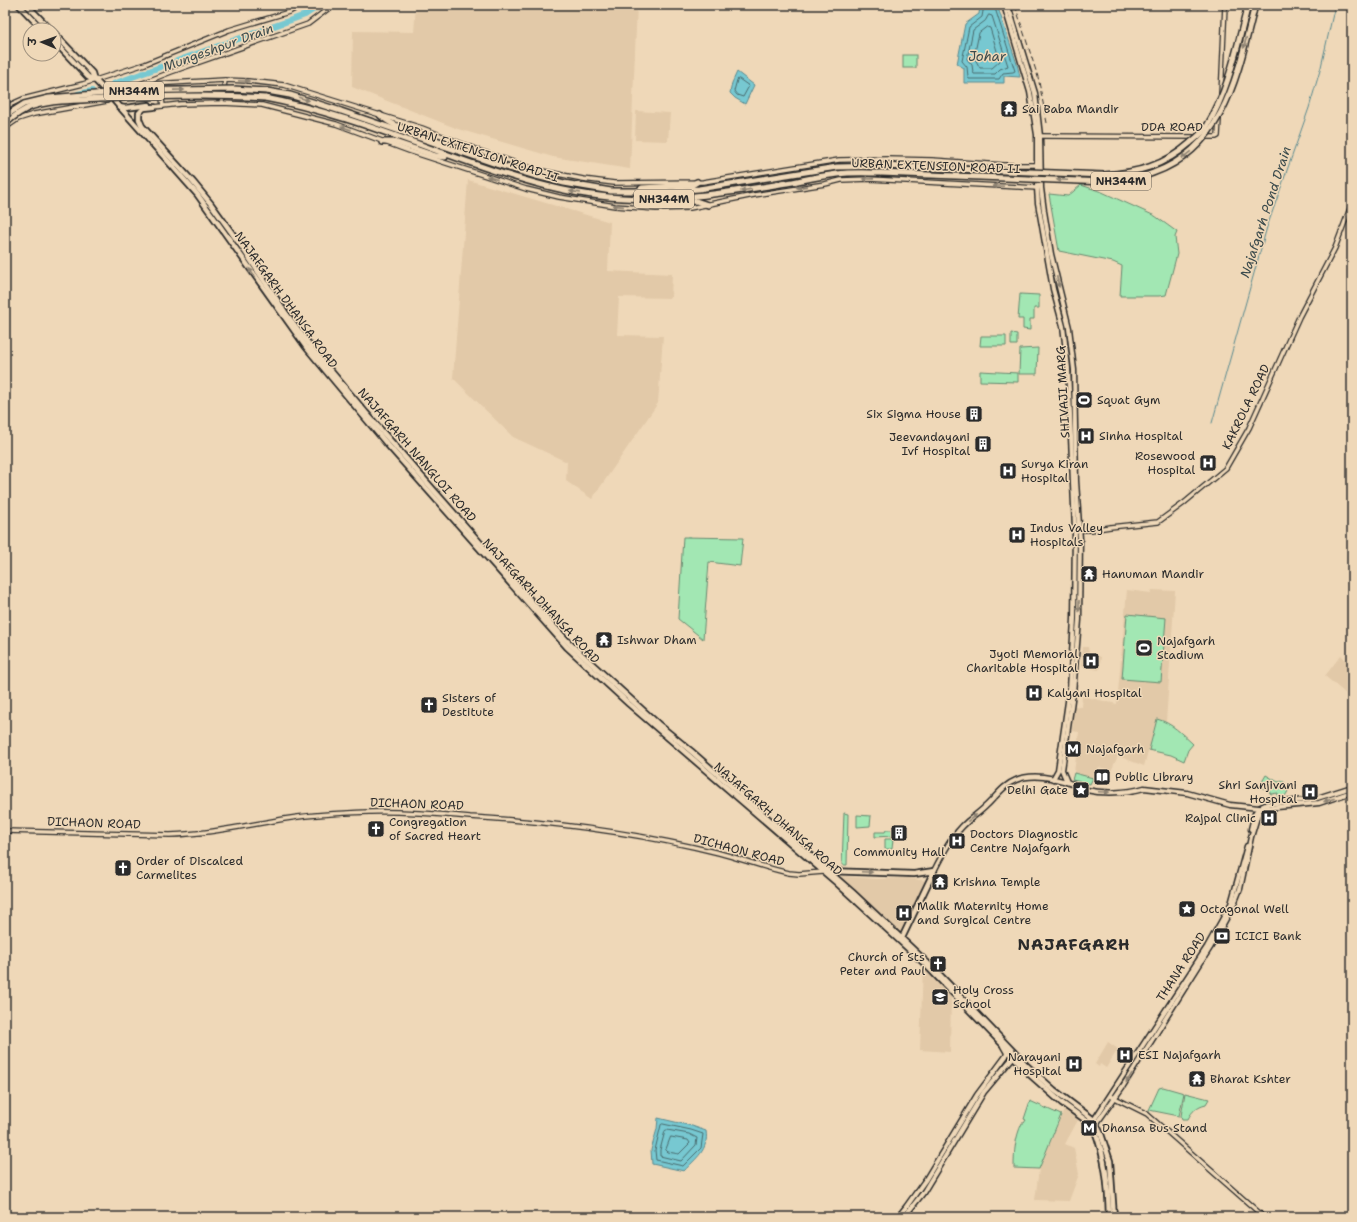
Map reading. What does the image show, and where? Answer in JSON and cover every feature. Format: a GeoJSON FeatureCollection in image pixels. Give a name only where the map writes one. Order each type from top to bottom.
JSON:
{"type":"FeatureCollection","features":[{"type":"Feature","properties":{"kind":"highway","name":"URBAN EXTENSION ROAD-II"},"geometry":{"type":"LineString","coordinates":[[5,116],[24,104],[49,98],[129,91],[234,89],[268,91],[290,95],[319,104],[523,172],[564,183],[611,191],[670,191],[709,188],[837,167],[881,166],[1104,176],[1141,170],[1158,164],[1185,148],[1207,127],[1222,97],[1248,5]]}},
{"type":"Feature","properties":{"kind":"highway","name":"URBAN EXTENSION ROAD-II"},"geometry":{"type":"LineString","coordinates":[[5,124],[15,115],[24,110],[49,103],[136,97],[234,96],[265,98],[310,108],[534,183],[565,191],[637,199],[675,198],[737,191],[836,174],[881,173],[1105,182],[1128,181],[1163,170],[1179,161],[1208,134],[1228,99],[1242,55],[1255,5]]}},
{"type":"Feature","properties":{"kind":"highway"},"geometry":{"type":"LineString","coordinates":[[380,115],[387,122],[434,138],[454,150]]}},
{"type":"Feature","properties":{"kind":"highway"},"geometry":{"type":"LineString","coordinates":[[382,142],[395,142],[436,156],[450,156]]}},
{"type":"Feature","properties":{"kind":"highway"},"geometry":{"type":"LineString","coordinates":[[637,192],[642,188],[692,185],[697,182]]}},
{"type":"Feature","properties":{"kind":"highway"},"geometry":{"type":"LineString","coordinates":[[637,199],[649,204],[696,201],[708,205]]}},
{"type":"Feature","properties":{"kind":"main road"},"geometry":{"type":"LineString","coordinates":[[19,5],[36,22]]}},
{"type":"Feature","properties":{"kind":"main road"},"geometry":{"type":"LineString","coordinates":[[27,5],[43,22]]}},
{"type":"Feature","properties":{"kind":"main road","name":"SHIVAJI MARG"},"geometry":{"type":"LineString","coordinates":[[1004,5],[1030,92],[1036,135],[1037,188],[1044,237],[1054,293],[1062,326],[1068,368],[1075,529],[1073,693],[1062,770],[1067,782]]}},
{"type":"Feature","properties":{"kind":"main road","name":"SHIVAJI MARG"},"geometry":{"type":"LineString","coordinates":[[1008,5],[1035,94],[1041,137],[1041,188],[1044,211],[1051,254],[1069,328],[1074,370],[1076,481],[1080,530],[1079,620],[1061,752],[1058,770],[1053,779]]}},
{"type":"Feature","properties":{"kind":"main road"},"geometry":{"type":"LineString","coordinates":[[62,41],[92,73],[94,80]]}},
{"type":"Feature","properties":{"kind":"main road"},"geometry":{"type":"LineString","coordinates":[[62,49],[88,77],[94,80],[113,99],[174,165]]}},
{"type":"Feature","properties":{"kind":"main road"},"geometry":{"type":"LineString","coordinates":[[119,107],[125,108],[149,105],[154,107]]}},
{"type":"Feature","properties":{"kind":"main road","name":"NAJAFGARH NANGLOI ROAD"},"geometry":{"type":"LineString","coordinates":[[154,107],[141,110],[138,116],[142,126],[174,165],[216,211],[306,340],[358,406],[496,564],[589,662],[658,724],[806,851],[826,871]]}},
{"type":"Feature","properties":{"kind":"main road","name":"NAJAFGARH DHANSA ROAD"},"geometry":{"type":"LineString","coordinates":[[496,564],[547,625],[586,665],[826,871]]}},
{"type":"Feature","properties":{"kind":"main road"},"geometry":{"type":"LineString","coordinates":[[902,940],[934,871],[957,832],[1006,786],[1015,780],[1032,776],[1067,782],[1084,790],[1093,791],[1118,792],[1144,788],[1187,793],[1230,805],[1260,809],[1319,803],[1352,792]]}},
{"type":"Feature","properties":{"kind":"main road"},"geometry":{"type":"LineString","coordinates":[[1094,1124],[1116,1098],[1210,948],[1234,904],[1240,889],[1251,837],[1260,809],[1267,804],[1314,799],[1352,787]]}},
{"type":"Feature","properties":{"kind":"main road","name":"THANA ROAD"},"geometry":{"type":"LineString","coordinates":[[1094,1124],[1142,1046],[1207,947],[1230,904],[1255,813],[1260,809]]}},
{"type":"Feature","properties":{"kind":"main road"},"geometry":{"type":"LineString","coordinates":[[826,871],[939,974],[999,1036],[1027,1072],[1062,1103],[1094,1124],[1110,1161],[1114,1217]]}},
{"type":"Feature","properties":{"kind":"main road","name":"DICHAON ROAD"},"geometry":{"type":"LineString","coordinates":[[826,871],[914,874],[934,871]]}},
{"type":"Feature","properties":{"kind":"main road"},"geometry":{"type":"LineString","coordinates":[[902,940],[1001,1043],[1015,1055]]}},
{"type":"Feature","properties":{"kind":"main road"},"geometry":{"type":"LineString","coordinates":[[898,1217],[926,1179],[977,1094],[1006,1056],[1007,1053],[1001,1043]]}},
{"type":"Feature","properties":{"kind":"main road"},"geometry":{"type":"LineString","coordinates":[[904,1217],[923,1192],[984,1092],[1015,1055]]}},
{"type":"Feature","properties":{"kind":"main road"},"geometry":{"type":"LineString","coordinates":[[1094,1124],[1107,1170],[1109,1217]]}},
{"type":"Feature","properties":{"kind":"street"},"geometry":{"type":"LineString","coordinates":[[5,107],[23,99],[77,85],[145,64],[229,30],[289,12],[302,5]]}},
{"type":"Feature","properties":{"kind":"street"},"geometry":{"type":"LineString","coordinates":[[5,128],[18,119],[34,114],[113,99],[135,86],[193,63],[308,24],[333,5]]}},
{"type":"Feature","properties":{"kind":"street","name":"DDA ROAD"},"geometry":{"type":"LineString","coordinates":[[1041,137],[1216,137],[1219,134],[1225,5]]}},
{"type":"Feature","properties":{"kind":"street"},"geometry":{"type":"LineString","coordinates":[[135,86],[225,80],[284,85],[422,128],[480,151],[537,170],[582,179],[614,183],[697,182],[839,160],[932,160],[1003,165],[1037,165]]}},
{"type":"Feature","properties":{"kind":"street"},"geometry":{"type":"LineString","coordinates":[[222,103],[225,80]]}},
{"type":"Feature","properties":{"kind":"street"},"geometry":{"type":"LineString","coordinates":[[160,84],[163,106]]}},
{"type":"Feature","properties":{"kind":"street"},"geometry":{"type":"LineString","coordinates":[[154,107],[180,104],[222,103],[262,105],[336,124],[382,142],[498,180],[559,197],[615,206],[656,209],[690,208],[766,193],[848,180],[869,179],[1037,188]]}},
{"type":"Feature","properties":{"kind":"street","name":"KAKROLA ROAD"},"geometry":{"type":"LineString","coordinates":[[1080,530],[1158,522],[1184,503],[1226,468],[1248,428],[1299,317],[1335,248],[1352,203]]}},
{"type":"Feature","properties":{"kind":"street","name":"DICHAON ROAD"},"geometry":{"type":"LineString","coordinates":[[5,831],[192,835],[291,818],[326,814],[371,812],[415,813],[513,820],[623,833],[719,853],[789,873],[799,874],[826,871]]}},
{"type":"Feature","properties":{"kind":"street"},"geometry":{"type":"LineString","coordinates":[[1111,1096],[1147,1114],[1264,1217]]}},
{"type":"Feature","properties":{"kind":"shaded area"},"geometry":{"type":"Polygon","coordinates":[[[416,5],[637,5],[630,169],[553,157],[458,129],[352,87],[353,31],[414,32],[416,5]]]}},
{"type":"Feature","properties":{"kind":"shaded area"},"geometry":{"type":"Polygon","coordinates":[[[636,111],[670,113],[668,141],[635,140],[636,111]]]}},
{"type":"Feature","properties":{"kind":"shaded area"},"geometry":{"type":"Polygon","coordinates":[[[468,180],[610,222],[608,271],[672,274],[671,298],[619,297],[617,335],[663,336],[658,403],[592,499],[566,481],[567,462],[513,437],[453,378],[468,180]]]}},
{"type":"Feature","properties":{"kind":"shaded area"},"geometry":{"type":"Polygon","coordinates":[[[1127,590],[1151,593],[1152,590],[1175,591],[1166,722],[1157,719],[1144,766],[1118,756],[1111,771],[1099,767],[1093,778],[1074,773],[1079,732],[1072,731],[1074,706],[1081,707],[1082,696],[1117,704],[1127,590]]]}},
{"type":"Feature","properties":{"kind":"shaded area","name":"Jyoti Memorial Charitable Hospital"},"geometry":{"type":"Polygon","coordinates":[[[1083,647],[1088,647],[1089,653],[1101,657],[1099,670],[1081,666],[1083,647]]]}},
{"type":"Feature","properties":{"kind":"shaded area"},"geometry":{"type":"Polygon","coordinates":[[[1341,655],[1352,667],[1352,699],[1325,676],[1341,655]]]}},
{"type":"Feature","properties":{"kind":"shaded area"},"geometry":{"type":"Polygon","coordinates":[[[842,876],[876,879],[908,878],[927,881],[901,935],[841,878],[842,876]]]}},
{"type":"Feature","properties":{"kind":"shaded area"},"geometry":{"type":"Polygon","coordinates":[[[923,966],[951,996],[950,1052],[920,1050],[923,966]]]}},
{"type":"Feature","properties":{"kind":"shaded area"},"geometry":{"type":"Polygon","coordinates":[[[1108,1042],[1118,1049],[1106,1068],[1100,1064],[1099,1067],[1095,1064],[1108,1042]]]}},
{"type":"Feature","properties":{"kind":"shaded area"},"geometry":{"type":"Polygon","coordinates":[[[1064,1110],[1078,1120],[1065,1144],[1074,1148],[1079,1174],[1069,1201],[1035,1200],[1039,1169],[1064,1110]]]}},
{"type":"Feature","properties":{"kind":"green space"},"geometry":{"type":"Polygon","coordinates":[[[903,55],[916,55],[916,68],[903,68],[903,55]]]}},
{"type":"Feature","properties":{"kind":"green space"},"geometry":{"type":"Polygon","coordinates":[[[1081,185],[1102,192],[1155,216],[1177,232],[1175,237],[1177,254],[1166,295],[1120,296],[1122,266],[1113,262],[1059,251],[1049,194],[1068,196],[1081,185]]]}},
{"type":"Feature","properties":{"kind":"green space"},"geometry":{"type":"Polygon","coordinates":[[[1020,294],[1039,295],[1039,308],[1034,308],[1034,319],[1030,319],[1030,330],[1023,329],[1023,319],[1018,319],[1020,294]]]}},
{"type":"Feature","properties":{"kind":"green space"},"geometry":{"type":"Polygon","coordinates":[[[1011,333],[1017,334],[1017,345],[1011,345],[1011,333]]]}},
{"type":"Feature","properties":{"kind":"green space"},"geometry":{"type":"Polygon","coordinates":[[[981,336],[1006,336],[1006,346],[980,346],[981,336]]]}},
{"type":"Feature","properties":{"kind":"green space"},"geometry":{"type":"Polygon","coordinates":[[[1038,348],[1037,374],[1019,374],[1020,349],[1038,348]]]}},
{"type":"Feature","properties":{"kind":"green space"},"geometry":{"type":"Polygon","coordinates":[[[980,371],[1018,373],[1018,382],[980,381],[980,371]]]}},
{"type":"Feature","properties":{"kind":"green space"},"geometry":{"type":"Polygon","coordinates":[[[683,537],[743,538],[740,566],[709,562],[703,639],[678,619],[683,537]]]}},
{"type":"Feature","properties":{"kind":"green space","name":"Najafgarh Stadium"},"geometry":{"type":"Polygon","coordinates":[[[1127,614],[1166,618],[1161,682],[1122,679],[1127,614]]]}},
{"type":"Feature","properties":{"kind":"green space"},"geometry":{"type":"Polygon","coordinates":[[[1157,719],[1172,726],[1193,744],[1188,750],[1184,761],[1171,755],[1149,750],[1157,719]]]}},
{"type":"Feature","properties":{"kind":"green space"},"geometry":{"type":"Polygon","coordinates":[[[1074,773],[1093,778],[1090,784],[1072,780],[1074,773]]]}},
{"type":"Feature","properties":{"kind":"green space"},"geometry":{"type":"Polygon","coordinates":[[[1266,775],[1278,782],[1283,781],[1289,788],[1281,802],[1276,802],[1278,793],[1271,794],[1267,789],[1259,787],[1266,775]]]}},
{"type":"Feature","properties":{"kind":"green space"},"geometry":{"type":"Polygon","coordinates":[[[844,813],[848,814],[847,865],[842,865],[844,813]]]}},
{"type":"Feature","properties":{"kind":"green space"},"geometry":{"type":"Polygon","coordinates":[[[857,815],[871,816],[870,826],[857,827],[857,815]]]}},
{"type":"Feature","properties":{"kind":"green space"},"geometry":{"type":"Polygon","coordinates":[[[886,830],[894,830],[893,836],[875,837],[875,832],[885,832],[886,830]]]}},
{"type":"Feature","properties":{"kind":"green space"},"geometry":{"type":"Polygon","coordinates":[[[885,839],[893,839],[892,849],[885,849],[885,839]]]}},
{"type":"Feature","properties":{"kind":"green space"},"geometry":{"type":"Polygon","coordinates":[[[1163,1087],[1184,1093],[1179,1116],[1149,1110],[1159,1088],[1163,1087]]]}},
{"type":"Feature","properties":{"kind":"green space"},"geometry":{"type":"Polygon","coordinates":[[[1185,1093],[1209,1099],[1206,1104],[1195,1109],[1188,1119],[1182,1119],[1181,1116],[1185,1093]]]}},
{"type":"Feature","properties":{"kind":"green space"},"geometry":{"type":"Polygon","coordinates":[[[1030,1101],[1061,1115],[1039,1169],[1014,1168],[1016,1140],[1022,1123],[1026,1120],[1024,1119],[1030,1101]]]}},
{"type":"Feature","properties":{"kind":"water","name":"Johar"},"geometry":{"type":"Polygon","coordinates":[[[980,5],[997,5],[1020,77],[1004,76],[1004,83],[964,83],[964,68],[957,64],[965,24],[979,14],[980,5]]]}},
{"type":"Feature","properties":{"kind":"water"},"geometry":{"type":"Polygon","coordinates":[[[737,72],[754,85],[745,104],[730,93],[732,83],[737,72]]]}},
{"type":"Feature","properties":{"kind":"water"},"geometry":{"type":"Polygon","coordinates":[[[658,1118],[706,1131],[706,1143],[704,1149],[684,1171],[652,1164],[651,1150],[657,1129],[658,1118]]]}},
{"type":"Feature","properties":{"kind":"waterway","name":"Mungeshpur Drain"},"geometry":{"type":"LineString","coordinates":[[113,84],[305,15],[320,5]]}},
{"type":"Feature","properties":{"kind":"waterway","name":"Najafgarh Pond Drain"},"geometry":{"type":"LineString","coordinates":[[1212,423],[1267,227],[1309,108],[1321,67],[1335,5]]}},
{"type":"Feature","properties":{"kind":"waterway","name":"Mungeshpur Drain"},"geometry":{"type":"LineString","coordinates":[[78,94],[92,91]]}},
{"type":"Feature","properties":{"kind":"railway"},"geometry":{"type":"LineString","coordinates":[[1015,5],[1038,77],[1047,123]]}},
{"type":"Feature","properties":{"kind":"place","name":"Sai Baba Mandir"},"geometry":{"type":"Point","coordinates":[1009,109]}},
{"type":"Feature","properties":{"kind":"place","name":"Squat Gym"},"geometry":{"type":"Point","coordinates":[1084,400]}},
{"type":"Feature","properties":{"kind":"place","name":"Six Sigma House"},"geometry":{"type":"Point","coordinates":[974,414]}},
{"type":"Feature","properties":{"kind":"place","name":"Sinha Hospital"},"geometry":{"type":"Point","coordinates":[1086,436]}},
{"type":"Feature","properties":{"kind":"place","name":"Jeevandayani Ivf Hospital"},"geometry":{"type":"Point","coordinates":[983,444]}},
{"type":"Feature","properties":{"kind":"place","name":"Rosewood Hospital"},"geometry":{"type":"Point","coordinates":[1208,463]}},
{"type":"Feature","properties":{"kind":"place","name":"Surya Kiran Hospital"},"geometry":{"type":"Point","coordinates":[1008,471]}},
{"type":"Feature","properties":{"kind":"place","name":"Indus Valley Hospitals"},"geometry":{"type":"Point","coordinates":[1017,535]}},
{"type":"Feature","properties":{"kind":"place","name":"Hanuman Mandir"},"geometry":{"type":"Point","coordinates":[1089,574]}},
{"type":"Feature","properties":{"kind":"place","name":"Ishwar Dham"},"geometry":{"type":"Point","coordinates":[604,640]}},
{"type":"Feature","properties":{"kind":"place","name":"Najafgarh Stadium"},"geometry":{"type":"Point","coordinates":[1144,648]}},
{"type":"Feature","properties":{"kind":"place","name":"Jyoti Memorial Charitable Hospital"},"geometry":{"type":"Point","coordinates":[1091,661]}},
{"type":"Feature","properties":{"kind":"place","name":"Kalyani Hospital"},"geometry":{"type":"Point","coordinates":[1034,693]}},
{"type":"Feature","properties":{"kind":"place","name":"Sisters of Destitute"},"geometry":{"type":"Point","coordinates":[429,705]}},
{"type":"Feature","properties":{"kind":"place","name":"Najafgarh"},"geometry":{"type":"Point","coordinates":[1073,749]}},
{"type":"Feature","properties":{"kind":"place","name":"Public Library"},"geometry":{"type":"Point","coordinates":[1102,777]}},
{"type":"Feature","properties":{"kind":"place","name":"Delhi Gate"},"geometry":{"type":"Point","coordinates":[1081,790]}},
{"type":"Feature","properties":{"kind":"place","name":"Shri Sanjivani Hospital"},"geometry":{"type":"Point","coordinates":[1310,792]}},
{"type":"Feature","properties":{"kind":"place","name":"Rajpal Clinic"},"geometry":{"type":"Point","coordinates":[1269,818]}},
{"type":"Feature","properties":{"kind":"place","name":"Congregation of Sacred Heart"},"geometry":{"type":"Point","coordinates":[376,829]}},
{"type":"Feature","properties":{"kind":"place","name":"Community Hall"},"geometry":{"type":"Point","coordinates":[899,833]}},
{"type":"Feature","properties":{"kind":"place","name":"Doctors Diagnostic Centre Najafgarh"},"geometry":{"type":"Point","coordinates":[957,841]}},
{"type":"Feature","properties":{"kind":"place","name":"Order of Discalced Carmelites"},"geometry":{"type":"Point","coordinates":[123,868]}},
{"type":"Feature","properties":{"kind":"place","name":"Krishna Temple"},"geometry":{"type":"Point","coordinates":[940,882]}},
{"type":"Feature","properties":{"kind":"place","name":"Octagonal Well"},"geometry":{"type":"Point","coordinates":[1187,909]}},
{"type":"Feature","properties":{"kind":"place","name":"Malik Maternity Home and Surgical Centre"},"geometry":{"type":"Point","coordinates":[904,913]}},
{"type":"Feature","properties":{"kind":"place","name":"ICICI Bank"},"geometry":{"type":"Point","coordinates":[1222,936]}},
{"type":"Feature","properties":{"kind":"place","name":"Church of Sts Peter and Paul"},"geometry":{"type":"Point","coordinates":[938,964]}},
{"type":"Feature","properties":{"kind":"place","name":"Holy Cross School"},"geometry":{"type":"Point","coordinates":[940,997]}},
{"type":"Feature","properties":{"kind":"place","name":"ESI Najafgarh"},"geometry":{"type":"Point","coordinates":[1125,1055]}},
{"type":"Feature","properties":{"kind":"place","name":"Narayani Hospital"},"geometry":{"type":"Point","coordinates":[1074,1064]}},
{"type":"Feature","properties":{"kind":"place","name":"Bharat Kshter"},"geometry":{"type":"Point","coordinates":[1197,1079]}},
{"type":"Feature","properties":{"kind":"place","name":"Dhansa Bus Stand"},"geometry":{"type":"Point","coordinates":[1089,1128]}},
{"type":"Feature","properties":{"kind":"district","name":"NAJAFGARH"},"geometry":{"type":"Point","coordinates":[1074,944]}}]}
